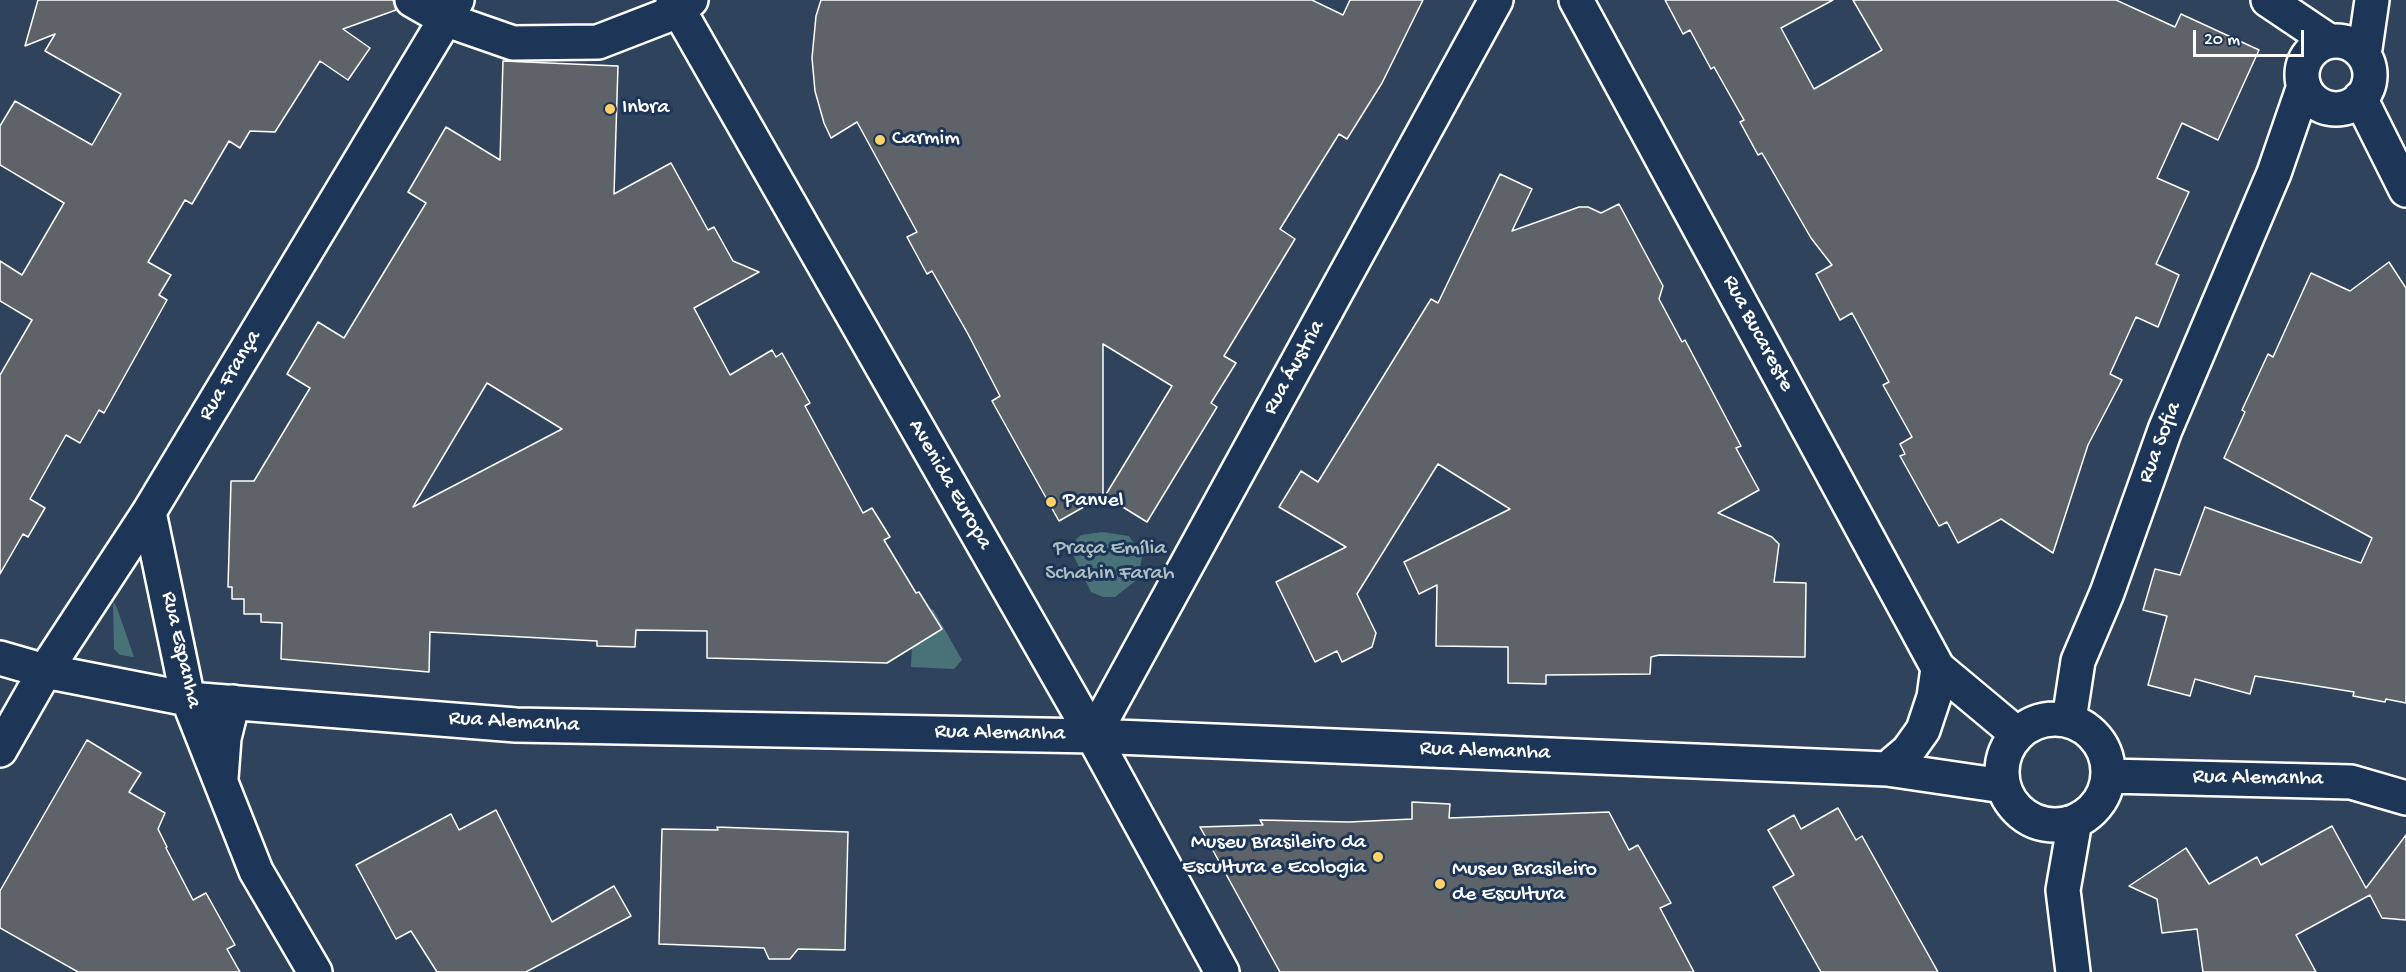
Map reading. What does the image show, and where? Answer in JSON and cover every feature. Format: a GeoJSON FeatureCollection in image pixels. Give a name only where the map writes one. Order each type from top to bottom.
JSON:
{"type":"FeatureCollection","features":[{"type":"Feature","properties":{"kind":"street"},"geometry":{"type":"LineString","coordinates":[[411,0],[452,10],[513,43],[598,42],[681,4]]}},
{"type":"Feature","properties":{"kind":"street","name":"Rua Áustria"},"geometry":{"type":"LineString","coordinates":[[1093,736],[1496,0]]}},
{"type":"Feature","properties":{"kind":"street","name":"Rua Bucareste"},"geometry":{"type":"LineString","coordinates":[[1576,0],[1938,668],[2017,734]]}},
{"type":"Feature","properties":{"kind":"street"},"geometry":{"type":"LineString","coordinates":[[2274,4],[2338,48],[2370,70],[2368,85],[2360,98],[2338,109],[2315,97],[2302,74],[2338,48],[2372,0]]}},
{"type":"Feature","properties":{"kind":"street","name":"Avenida Europa"},"geometry":{"type":"LineString","coordinates":[[681,4],[1093,736],[1222,972]]}},
{"type":"Feature","properties":{"kind":"street","name":"Rua França"},"geometry":{"type":"LineString","coordinates":[[0,750],[45,671],[149,512],[452,10]]}},
{"type":"Feature","properties":{"kind":"street","name":"Rua Sofia"},"geometry":{"type":"LineString","coordinates":[[2069,720],[2078,661],[2107,593],[2165,430],[2274,173],[2315,97]]}},
{"type":"Feature","properties":{"kind":"street"},"geometry":{"type":"LineString","coordinates":[[2360,98],[2406,190]]}},
{"type":"Feature","properties":{"kind":"street","name":"Rua Espanha"},"geometry":{"type":"LineString","coordinates":[[149,512],[188,699],[256,871],[315,972]]}},
{"type":"Feature","properties":{"kind":"street","name":"Rua Alemanha"},"geometry":{"type":"LineString","coordinates":[[0,658],[45,671],[188,699],[516,725],[1093,736],[1887,769],[2003,786]]}},
{"type":"Feature","properties":{"kind":"street"},"geometry":{"type":"LineString","coordinates":[[1887,769],[1908,751],[1923,730],[1934,697],[1938,668]]}},
{"type":"Feature","properties":{"kind":"street","name":"Rua Espanha"},"geometry":{"type":"LineString","coordinates":[[221,785],[222,750],[233,702]]}},
{"type":"Feature","properties":{"kind":"street"},"geometry":{"type":"LineString","coordinates":[[2050,718],[2069,720],[2086,727],[2099,741],[2107,757],[2109,776],[2103,795],[2092,810],[2075,822],[2058,825],[2040,823],[2024,815],[2011,802],[2003,786],[2002,767],[2007,749],[2017,734],[2033,723],[2050,718]]}},
{"type":"Feature","properties":{"kind":"street","name":"Rua Alemanha"},"geometry":{"type":"LineString","coordinates":[[2109,776],[2351,782],[2406,798]]}},
{"type":"Feature","properties":{"kind":"street"},"geometry":{"type":"LineString","coordinates":[[2073,972],[2063,890],[2075,822]]}},
{"type":"Feature","properties":{"kind":"green space","name":"Praça Emília Schahin Farah"},"geometry":{"type":"Polygon","coordinates":[[[1102,532],[1129,536],[1142,557],[1138,579],[1115,597],[1103,597],[1091,592],[1069,546],[1081,535],[1102,532]]]}},
{"type":"Feature","properties":{"kind":"green space"},"geometry":{"type":"Polygon","coordinates":[[[113,601],[134,657],[120,655],[114,649],[113,601]]]}},
{"type":"Feature","properties":{"kind":"green space"},"geometry":{"type":"Polygon","coordinates":[[[933,609],[962,660],[954,669],[911,667],[913,620],[933,609]]]}},
{"type":"Feature","properties":{"kind":"building"},"geometry":{"type":"Polygon","coordinates":[[[38,0],[393,0],[396,10],[343,29],[370,48],[348,80],[320,61],[275,132],[250,131],[240,148],[229,141],[192,204],[185,200],[148,262],[171,275],[159,295],[167,300],[104,413],[99,410],[80,443],[66,435],[30,499],[45,508],[28,537],[23,534],[0,574],[0,375],[32,320],[0,301],[0,261],[22,275],[64,203],[0,165],[0,126],[15,101],[92,145],[121,94],[45,51],[55,34],[25,46],[38,0]]]}},
{"type":"Feature","properties":{"kind":"building"},"geometry":{"type":"Polygon","coordinates":[[[821,0],[1312,0],[1343,15],[1350,0],[1423,0],[1382,83],[1347,139],[1339,134],[1280,229],[1295,239],[1224,356],[1236,363],[1211,403],[1217,407],[1147,522],[1105,496],[1172,386],[1103,344],[1103,496],[1059,521],[992,401],[1000,396],[968,334],[932,271],[927,274],[907,237],[917,232],[857,122],[831,138],[824,123],[815,91],[812,58],[816,16],[821,0]]]}},
{"type":"Feature","properties":{"kind":"building"},"geometry":{"type":"Polygon","coordinates":[[[1665,0],[1833,0],[1781,28],[1814,89],[1882,50],[1853,0],[2116,0],[2175,27],[2181,14],[2259,50],[2218,140],[2182,123],[2157,178],[2189,192],[2156,264],[2179,275],[2158,327],[2136,317],[2110,374],[2122,380],[2088,445],[2053,553],[2001,519],[1958,543],[1947,522],[1939,526],[1900,456],[1905,454],[1900,444],[1912,437],[1883,385],[1889,382],[1852,313],[1840,320],[1816,274],[1832,265],[1811,238],[1762,153],[1758,155],[1740,122],[1744,120],[1714,67],[1711,69],[1690,30],[1683,34],[1665,0]]]}},
{"type":"Feature","properties":{"kind":"building"},"geometry":{"type":"Polygon","coordinates":[[[503,61],[618,66],[614,194],[671,163],[708,230],[714,227],[733,261],[759,272],[694,308],[730,375],[772,350],[776,357],[782,353],[810,403],[805,406],[863,513],[872,508],[890,537],[884,540],[916,593],[919,592],[942,629],[887,663],[707,658],[707,631],[636,630],[635,647],[597,646],[597,641],[430,632],[429,672],[281,659],[282,623],[261,622],[261,614],[244,614],[244,599],[232,599],[232,587],[228,587],[231,481],[254,481],[310,388],[287,374],[318,322],[344,338],[426,203],[408,192],[446,127],[500,160],[503,61]],[[487,383],[413,507],[562,429],[487,383]]]}},
{"type":"Feature","properties":{"kind":"building"},"geometry":{"type":"Polygon","coordinates":[[[1500,174],[1532,189],[1512,231],[1579,207],[1588,207],[1601,213],[1619,204],[1663,286],[1659,299],[1682,342],[1685,340],[1741,446],[1736,448],[1759,490],[1718,513],[1772,537],[1779,544],[1774,582],[1806,583],[1805,657],[1659,655],[1651,657],[1650,674],[1546,675],[1546,684],[1508,683],[1508,647],[1436,646],[1437,585],[1419,594],[1404,562],[1510,509],[1438,464],[1357,594],[1376,633],[1372,647],[1342,662],[1337,651],[1315,662],[1276,582],[1346,547],[1279,507],[1301,471],[1318,482],[1431,299],[1438,303],[1500,174]]]}},
{"type":"Feature","properties":{"kind":"building"},"geometry":{"type":"Polygon","coordinates":[[[2389,262],[2406,288],[2406,703],[2386,699],[2385,702],[2353,696],[2354,692],[2255,676],[2250,694],[2195,679],[2190,696],[2148,685],[2167,616],[2143,610],[2155,569],[2180,575],[2205,507],[2361,563],[2372,538],[2224,458],[2245,412],[2242,410],[2268,354],[2273,357],[2311,273],[2350,291],[2389,262]]]}},
{"type":"Feature","properties":{"kind":"building"},"geometry":{"type":"Polygon","coordinates":[[[87,740],[141,773],[129,792],[165,813],[158,829],[166,848],[193,900],[206,893],[235,945],[227,949],[240,972],[78,972],[0,928],[0,891],[87,740]]]}},
{"type":"Feature","properties":{"kind":"building","name":"Museu Brasileiro de Escultura"},"geometry":{"type":"Polygon","coordinates":[[[1412,802],[1450,804],[1449,818],[1609,812],[1629,850],[1638,845],[1671,903],[1660,908],[1694,972],[1280,972],[1200,827],[1263,825],[1260,820],[1349,822],[1412,819],[1412,802]]]}},
{"type":"Feature","properties":{"kind":"building"},"geometry":{"type":"Polygon","coordinates":[[[1838,808],[1856,840],[1862,836],[1938,972],[1821,972],[1773,887],[1794,875],[1768,830],[1794,815],[1801,829],[1838,808]]]}},
{"type":"Feature","properties":{"kind":"building"},"geometry":{"type":"Polygon","coordinates":[[[496,810],[552,922],[614,886],[631,916],[526,972],[437,972],[411,931],[396,939],[356,865],[451,814],[459,830],[496,810]]]}},
{"type":"Feature","properties":{"kind":"building"},"geometry":{"type":"Polygon","coordinates":[[[2332,826],[2366,888],[2406,835],[2406,920],[2382,918],[2370,895],[2296,935],[2316,972],[2203,972],[2197,929],[2162,933],[2157,899],[2129,886],[2186,848],[2209,884],[2257,857],[2261,865],[2332,826]]]}},
{"type":"Feature","properties":{"kind":"building"},"geometry":{"type":"Polygon","coordinates":[[[717,827],[848,832],[845,950],[798,949],[790,959],[769,959],[764,948],[659,944],[662,829],[718,830],[717,827]]]}},
{"type":"Feature","properties":{"kind":"place","name":"Inbra"},"geometry":{"type":"Point","coordinates":[610,109]}},
{"type":"Feature","properties":{"kind":"place","name":"Carmim"},"geometry":{"type":"Point","coordinates":[880,140]}},
{"type":"Feature","properties":{"kind":"place","name":"Panvel"},"geometry":{"type":"Point","coordinates":[1051,502]}},
{"type":"Feature","properties":{"kind":"place","name":"Museu Brasileiro da Escultura e Ecologia"},"geometry":{"type":"Point","coordinates":[1378,857]}},
{"type":"Feature","properties":{"kind":"place","name":"Museu Brasileiro de Escultura"},"geometry":{"type":"Point","coordinates":[1440,884]}}]}
